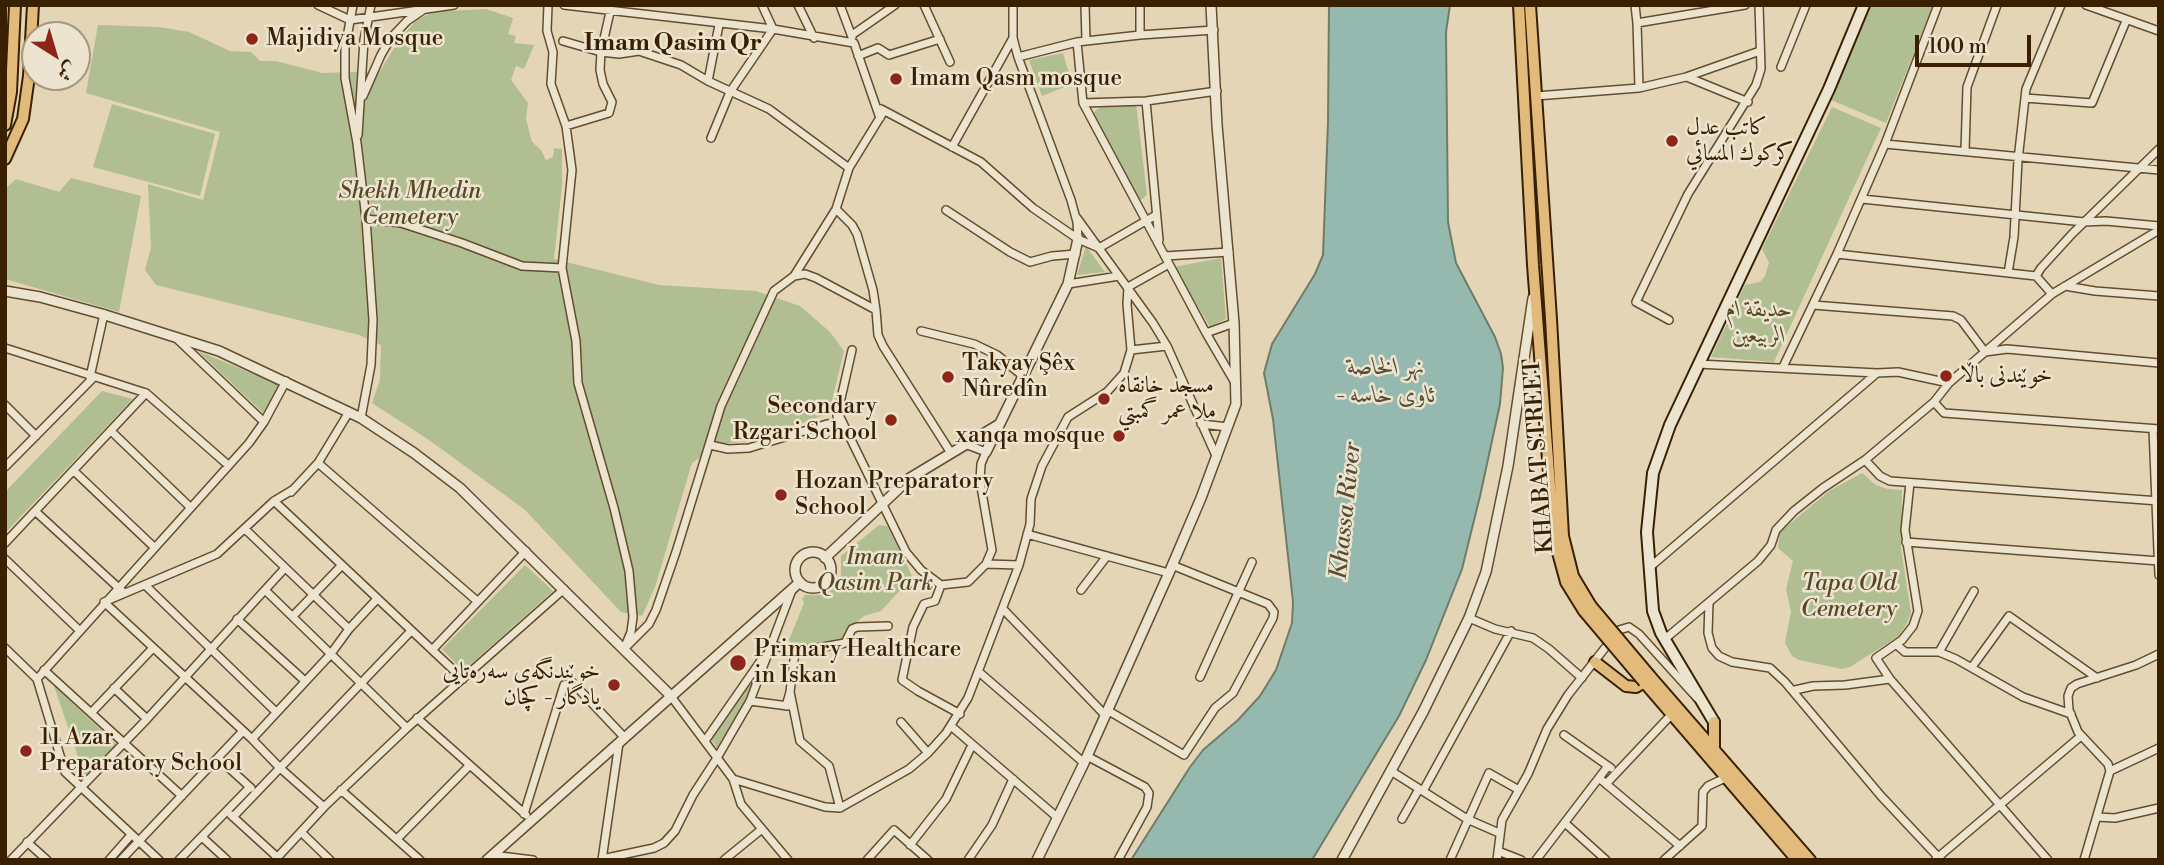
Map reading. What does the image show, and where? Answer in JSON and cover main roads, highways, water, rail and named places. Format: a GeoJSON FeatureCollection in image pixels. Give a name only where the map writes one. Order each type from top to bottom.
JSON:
{"type":"FeatureCollection","features":[{"type":"Feature","properties":{"kind":"main road"},"geometry":{"type":"LineString","coordinates":[[5,125],[11,92],[15,5]]}},
{"type":"Feature","properties":{"kind":"main road"},"geometry":{"type":"LineString","coordinates":[[5,159],[23,119],[33,5]]}},
{"type":"Feature","properties":{"kind":"main road","name":"KHABAT STREET"},"geometry":{"type":"LineString","coordinates":[[1519,5],[1546,438],[1556,549],[1566,582],[1647,679],[1694,725],[1810,860]]}},
{"type":"Feature","properties":{"kind":"main road","name":"KHABAT STREET"},"geometry":{"type":"LineString","coordinates":[[1530,5],[1563,536],[1573,576],[1587,609]]}},
{"type":"Feature","properties":{"kind":"main road"},"geometry":{"type":"LineString","coordinates":[[1714,750],[1713,720],[1665,639],[1653,611],[1647,517],[1653,473],[1664,440],[1829,89],[1864,5]]}},
{"type":"Feature","properties":{"kind":"main road"},"geometry":{"type":"LineString","coordinates":[[11,92],[26,94]]}},
{"type":"Feature","properties":{"kind":"main road"},"geometry":{"type":"LineString","coordinates":[[1662,660],[1672,651]]}},
{"type":"Feature","properties":{"kind":"main road"},"geometry":{"type":"LineString","coordinates":[[1595,662],[1626,686],[1636,687],[1647,679]]}},
{"type":"Feature","properties":{"kind":"main road","name":"KHABAT STREET"},"geometry":{"type":"LineString","coordinates":[[1647,679],[1671,715],[1797,860]]}},
{"type":"Feature","properties":{"kind":"main road"},"geometry":{"type":"LineString","coordinates":[[1694,725],[1713,720]]}},
{"type":"Feature","properties":{"kind":"water","name":"نهر الخاصة - ئاوی خاسە"},"geometry":{"type":"Polygon","coordinates":[[[1329,5],[1450,5],[1446,32],[1448,222],[1456,263],[1495,337],[1503,368],[1500,404],[1480,496],[1462,569],[1426,660],[1399,716],[1312,860],[1131,860],[1203,750],[1238,720],[1260,696],[1276,670],[1292,623],[1293,602],[1273,419],[1264,373],[1272,344],[1315,274],[1323,255],[1329,5]]]}},
{"type":"Feature","properties":{"kind":"place","name":"Majidiya Mosque"},"geometry":{"type":"Point","coordinates":[252,39]}},
{"type":"Feature","properties":{"kind":"place","name":"Imam Qasm mosque"},"geometry":{"type":"Point","coordinates":[896,79]}},
{"type":"Feature","properties":{"kind":"place","name":"كاتب عدل كركوك المسائي"},"geometry":{"type":"Point","coordinates":[1672,141]}},
{"type":"Feature","properties":{"kind":"place","name":"خوێندنی باڵا"},"geometry":{"type":"Point","coordinates":[1946,376]}},
{"type":"Feature","properties":{"kind":"place","name":"Takyay Şêx Nûredîn"},"geometry":{"type":"Point","coordinates":[948,377]}},
{"type":"Feature","properties":{"kind":"place","name":"مسجد خانقاه ملا عمر گمبتي"},"geometry":{"type":"Point","coordinates":[1104,399]}},
{"type":"Feature","properties":{"kind":"place","name":"Secondary Rzgari School"},"geometry":{"type":"Point","coordinates":[891,420]}},
{"type":"Feature","properties":{"kind":"place","name":"xanqa mosque"},"geometry":{"type":"Point","coordinates":[1119,436]}},
{"type":"Feature","properties":{"kind":"place","name":"Hozan Preparatory School"},"geometry":{"type":"Point","coordinates":[781,495]}},
{"type":"Feature","properties":{"kind":"place","name":"Primary Healthcare in Iskan"},"geometry":{"type":"Point","coordinates":[738,663]}},
{"type":"Feature","properties":{"kind":"place","name":"خوێندنگەی سەرەتایی یادگار - کچان"},"geometry":{"type":"Point","coordinates":[614,685]}},
{"type":"Feature","properties":{"kind":"place","name":"11 Azar Preparatory School"},"geometry":{"type":"Point","coordinates":[26,751]}},
{"type":"Feature","properties":{"kind":"district","name":"Imam Qasim Qr"},"geometry":{"type":"Point","coordinates":[673,44]}},
{"type":"Feature","properties":{"kind":"park label","name":"Shekh Mhedin Cemetery"},"geometry":{"type":"Point","coordinates":[410,205]}},
{"type":"Feature","properties":{"kind":"park label","name":"حديقة ام الربيعين"},"geometry":{"type":"Point","coordinates":[1759,323]}},
{"type":"Feature","properties":{"kind":"park label","name":"Imam Qasim Park"},"geometry":{"type":"Point","coordinates":[875,571]}},
{"type":"Feature","properties":{"kind":"park label","name":"Tapa Old Cemetery"},"geometry":{"type":"Point","coordinates":[1849,597]}},
{"type":"Feature","properties":{"kind":"water label","name":"Khassa River"},"geometry":{"type":"Point","coordinates":[1347,511]}}]}
